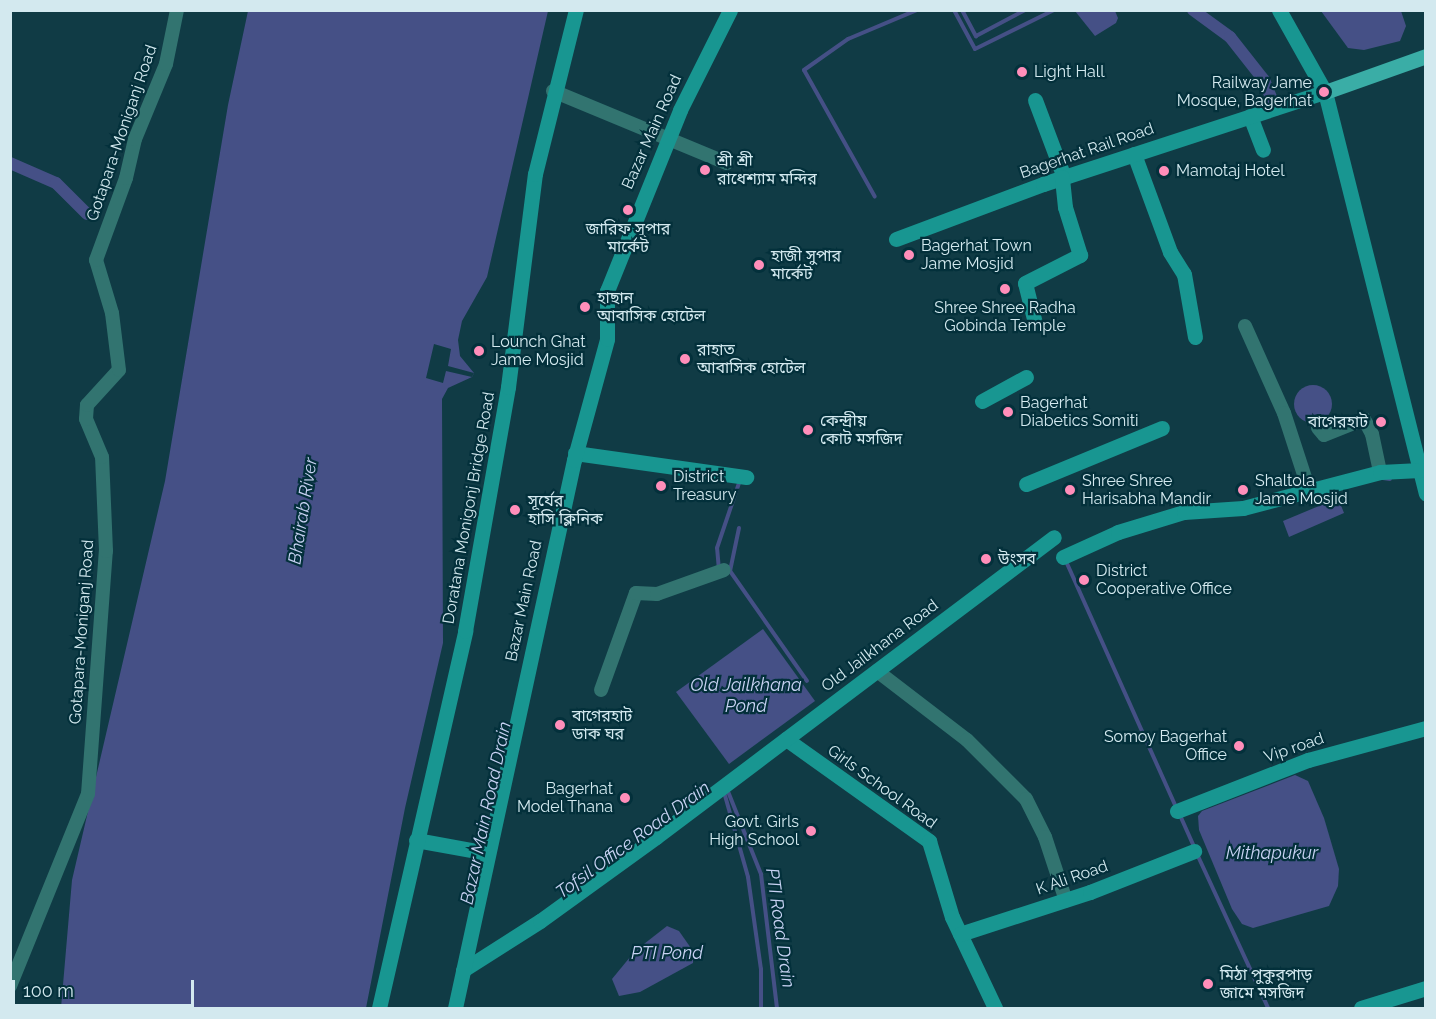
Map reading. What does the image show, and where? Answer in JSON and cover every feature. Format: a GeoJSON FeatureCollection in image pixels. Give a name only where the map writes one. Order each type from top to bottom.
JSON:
{"type":"FeatureCollection","features":[{"type":"Feature","properties":{"kind":"main road"},"geometry":{"type":"LineString","coordinates":[[1325,92],[1425,56]]}},
{"type":"Feature","properties":{"kind":"street","name":"Gotapara-Moniganj Road"},"geometry":{"type":"LineString","coordinates":[[10,986],[88,794],[106,551],[102,457],[86,419],[87,405],[118,370],[112,312],[96,260],[126,178],[135,139],[166,64],[177,10]]}},
{"type":"Feature","properties":{"kind":"street","name":"Doratana Monigonj Bridge Road"},"geometry":{"type":"LineString","coordinates":[[379,1008],[465,631],[508,387],[535,174],[553,91],[576,10]]}},
{"type":"Feature","properties":{"kind":"street","name":"Bazar Main Road"},"geometry":{"type":"LineString","coordinates":[[455,1008],[575,453],[607,339],[607,291],[667,141],[730,10]]}},
{"type":"Feature","properties":{"kind":"street"},"geometry":{"type":"LineString","coordinates":[[1280,10],[1325,92],[1425,493]]}},
{"type":"Feature","properties":{"kind":"street"},"geometry":{"type":"LineString","coordinates":[[553,91],[667,141],[727,164]]}},
{"type":"Feature","properties":{"kind":"street","name":"Bagerhat Rail Road"},"geometry":{"type":"LineString","coordinates":[[896,239],[1063,177],[1325,92]]}},
{"type":"Feature","properties":{"kind":"street"},"geometry":{"type":"LineString","coordinates":[[1035,100],[1063,177],[1065,207],[1080,255],[1026,283],[1035,323]]}},
{"type":"Feature","properties":{"kind":"street"},"geometry":{"type":"LineString","coordinates":[[1251,116],[1263,150]]}},
{"type":"Feature","properties":{"kind":"street"},"geometry":{"type":"LineString","coordinates":[[1134,154],[1170,252],[1184,274],[1195,337]]}},
{"type":"Feature","properties":{"kind":"street"},"geometry":{"type":"LineString","coordinates":[[1245,326],[1284,413],[1309,490]]}},
{"type":"Feature","properties":{"kind":"street"},"geometry":{"type":"LineString","coordinates":[[982,401],[1026,377]]}},
{"type":"Feature","properties":{"kind":"street"},"geometry":{"type":"LineString","coordinates":[[1318,428],[1324,435],[1364,419],[1375,443],[1380,472]]}},
{"type":"Feature","properties":{"kind":"street"},"geometry":{"type":"LineString","coordinates":[[1026,484],[1162,428]]}},
{"type":"Feature","properties":{"kind":"street"},"geometry":{"type":"LineString","coordinates":[[575,453],[747,477]]}},
{"type":"Feature","properties":{"kind":"street"},"geometry":{"type":"LineString","coordinates":[[1063,557],[1118,532],[1184,512],[1243,508],[1380,472],[1420,470]]}},
{"type":"Feature","properties":{"kind":"street","name":"Old Jailkhana Road"},"geometry":{"type":"LineString","coordinates":[[463,970],[540,921],[1054,537]]}},
{"type":"Feature","properties":{"kind":"street"},"geometry":{"type":"LineString","coordinates":[[601,690],[636,593],[657,594],[724,570]]}},
{"type":"Feature","properties":{"kind":"street"},"geometry":{"type":"LineString","coordinates":[[877,671],[967,740],[1026,799],[1045,837],[1066,901]]}},
{"type":"Feature","properties":{"kind":"street","name":"Vip road"},"geometry":{"type":"LineString","coordinates":[[1177,811],[1308,760],[1425,728]]}},
{"type":"Feature","properties":{"kind":"street","name":"Girls School Road"},"geometry":{"type":"LineString","coordinates":[[786,739],[928,841],[960,934],[995,1008]]}},
{"type":"Feature","properties":{"kind":"street"},"geometry":{"type":"LineString","coordinates":[[416,840],[487,853]]}},
{"type":"Feature","properties":{"kind":"street","name":"K Ali Road"},"geometry":{"type":"LineString","coordinates":[[960,934],[1066,901],[1194,851]]}},
{"type":"Feature","properties":{"kind":"street"},"geometry":{"type":"LineString","coordinates":[[1361,1008],[1425,987]]}},
{"type":"Feature","properties":{"kind":"water","name":"Bhairab River"},"geometry":{"type":"Polygon","coordinates":[[[248,11],[548,11],[487,277],[462,321],[458,340],[460,356],[474,373],[472,377],[448,388],[442,399],[443,643],[405,808],[366,1008],[61,1008],[72,880],[165,481],[228,105],[248,11]]]}},
{"type":"Feature","properties":{"kind":"water"},"geometry":{"type":"Polygon","coordinates":[[[1075,11],[1115,11],[1118,18],[1116,23],[1095,36],[1075,11]]]}},
{"type":"Feature","properties":{"kind":"water"},"geometry":{"type":"Polygon","coordinates":[[[1321,11],[1401,11],[1406,26],[1400,41],[1364,50],[1348,48],[1321,11]]]}},
{"type":"Feature","properties":{"kind":"water"},"geometry":{"type":"Polygon","coordinates":[[[1313,385],[1327,390],[1332,404],[1327,418],[1313,423],[1299,418],[1294,404],[1299,390],[1313,385]]]}},
{"type":"Feature","properties":{"kind":"water"},"geometry":{"type":"Polygon","coordinates":[[[1338,498],[1344,513],[1289,537],[1283,521],[1338,498]]]}},
{"type":"Feature","properties":{"kind":"water","name":"Old Jailkhana Pond"},"geometry":{"type":"Polygon","coordinates":[[[763,629],[815,701],[729,764],[676,692],[763,629]]]}},
{"type":"Feature","properties":{"kind":"water","name":"Mithapukur"},"geometry":{"type":"Polygon","coordinates":[[[1295,775],[1308,781],[1324,818],[1339,869],[1338,886],[1329,906],[1253,928],[1242,924],[1232,909],[1199,830],[1198,816],[1202,811],[1295,775]]]}},
{"type":"Feature","properties":{"kind":"water","name":"PTI Pond"},"geometry":{"type":"Polygon","coordinates":[[[667,926],[679,931],[693,951],[693,963],[640,992],[619,996],[612,979],[635,951],[667,926]]]}},
{"type":"Feature","properties":{"kind":"pier"},"geometry":{"type":"Polygon","coordinates":[[[434,344],[451,349],[448,366],[474,373],[472,377],[446,371],[443,383],[426,378],[434,344]]]}},
{"type":"Feature","properties":{"kind":"waterway"},"geometry":{"type":"LineString","coordinates":[[804,70],[848,39],[917,10]]}},
{"type":"Feature","properties":{"kind":"waterway"},"geometry":{"type":"LineString","coordinates":[[954,10],[975,49],[1054,10]]}},
{"type":"Feature","properties":{"kind":"waterway"},"geometry":{"type":"LineString","coordinates":[[962,10],[976,36],[1025,10]]}},
{"type":"Feature","properties":{"kind":"waterway"},"geometry":{"type":"LineString","coordinates":[[1193,10],[1230,37],[1264,80],[1276,110]]}},
{"type":"Feature","properties":{"kind":"waterway"},"geometry":{"type":"LineString","coordinates":[[804,70],[875,197]]}},
{"type":"Feature","properties":{"kind":"waterway"},"geometry":{"type":"LineString","coordinates":[[10,163],[56,183],[87,214]]}},
{"type":"Feature","properties":{"kind":"waterway"},"geometry":{"type":"LineString","coordinates":[[1376,477],[1390,479]]}},
{"type":"Feature","properties":{"kind":"waterway"},"geometry":{"type":"LineString","coordinates":[[719,570],[717,548],[740,480]]}},
{"type":"Feature","properties":{"kind":"waterway"},"geometry":{"type":"LineString","coordinates":[[739,528],[730,571],[807,681]]}},
{"type":"Feature","properties":{"kind":"waterway"},"geometry":{"type":"LineString","coordinates":[[1065,559],[1176,807]]}},
{"type":"Feature","properties":{"kind":"waterway","name":"PTI Road Drain"},"geometry":{"type":"LineString","coordinates":[[727,789],[761,874],[777,1008]]}},
{"type":"Feature","properties":{"kind":"waterway","name":"Tofsil Office Road Drain"},"geometry":{"type":"LineString","coordinates":[[724,792],[748,877],[761,969],[761,1008]]}},
{"type":"Feature","properties":{"kind":"waterway"},"geometry":{"type":"LineString","coordinates":[[1179,813],[1194,847]]}},
{"type":"Feature","properties":{"kind":"waterway"},"geometry":{"type":"LineString","coordinates":[[1197,854],[1268,1008]]}},
{"type":"Feature","properties":{"kind":"place","name":"Light Hall"},"geometry":{"type":"Point","coordinates":[1022,72]}},
{"type":"Feature","properties":{"kind":"place","name":"Railway Jame Mosque, Bagerhat"},"geometry":{"type":"Point","coordinates":[1324,92]}},
{"type":"Feature","properties":{"kind":"place","name":"শ্রী শ্রী রাধেশ্যাম মন্দির"},"geometry":{"type":"Point","coordinates":[705,170]}},
{"type":"Feature","properties":{"kind":"place","name":"Mamotaj Hotel"},"geometry":{"type":"Point","coordinates":[1164,171]}},
{"type":"Feature","properties":{"kind":"place","name":"জারিফ সুপার মার্কেট"},"geometry":{"type":"Point","coordinates":[628,210]}},
{"type":"Feature","properties":{"kind":"place","name":"Bagerhat Town Jame Mosjid"},"geometry":{"type":"Point","coordinates":[909,255]}},
{"type":"Feature","properties":{"kind":"place","name":"হাজী সুপার মার্কেট"},"geometry":{"type":"Point","coordinates":[759,265]}},
{"type":"Feature","properties":{"kind":"place","name":"Shree Shree Radha Gobinda Temple"},"geometry":{"type":"Point","coordinates":[1005,289]}},
{"type":"Feature","properties":{"kind":"place","name":"হাছান আবাসিক হোটেল"},"geometry":{"type":"Point","coordinates":[585,307]}},
{"type":"Feature","properties":{"kind":"place","name":"Lounch Ghat Jame Mosjid"},"geometry":{"type":"Point","coordinates":[479,351]}},
{"type":"Feature","properties":{"kind":"place","name":"রাহাত আবাসিক হোটেল"},"geometry":{"type":"Point","coordinates":[685,359]}},
{"type":"Feature","properties":{"kind":"place","name":"Bagerhat Diabetics Somiti"},"geometry":{"type":"Point","coordinates":[1008,412]}},
{"type":"Feature","properties":{"kind":"place","name":"বাগেরহাট"},"geometry":{"type":"Point","coordinates":[1381,422]}},
{"type":"Feature","properties":{"kind":"place","name":"কেন্দ্রীয় কোট মসজিদ"},"geometry":{"type":"Point","coordinates":[808,430]}},
{"type":"Feature","properties":{"kind":"place","name":"District Treasury"},"geometry":{"type":"Point","coordinates":[661,486]}},
{"type":"Feature","properties":{"kind":"place","name":"Shree Shree Harisabha Mandir"},"geometry":{"type":"Point","coordinates":[1070,490]}},
{"type":"Feature","properties":{"kind":"place","name":"Shaltola Jame Mosjid"},"geometry":{"type":"Point","coordinates":[1243,490]}},
{"type":"Feature","properties":{"kind":"place","name":"সূর্যের হাসি ক্লিনিক"},"geometry":{"type":"Point","coordinates":[515,510]}},
{"type":"Feature","properties":{"kind":"place","name":"উংসব"},"geometry":{"type":"Point","coordinates":[986,559]}},
{"type":"Feature","properties":{"kind":"place","name":"District Cooperative Office"},"geometry":{"type":"Point","coordinates":[1084,580]}},
{"type":"Feature","properties":{"kind":"place","name":"বাগেরহাট ডাক ঘর"},"geometry":{"type":"Point","coordinates":[560,725]}},
{"type":"Feature","properties":{"kind":"place","name":"Somoy Bagerhat Office"},"geometry":{"type":"Point","coordinates":[1239,746]}},
{"type":"Feature","properties":{"kind":"place","name":"Bagerhat Model Thana"},"geometry":{"type":"Point","coordinates":[625,798]}},
{"type":"Feature","properties":{"kind":"place","name":"Govt. Girls High School"},"geometry":{"type":"Point","coordinates":[811,831]}},
{"type":"Feature","properties":{"kind":"place","name":"মিঠা পুকুরপাড় জামে মসজিদ"},"geometry":{"type":"Point","coordinates":[1208,984]}},
{"type":"Feature","properties":{"kind":"water label","name":"Bazar Main Road Drain"},"geometry":{"type":"Point","coordinates":[486,813]}}]}
